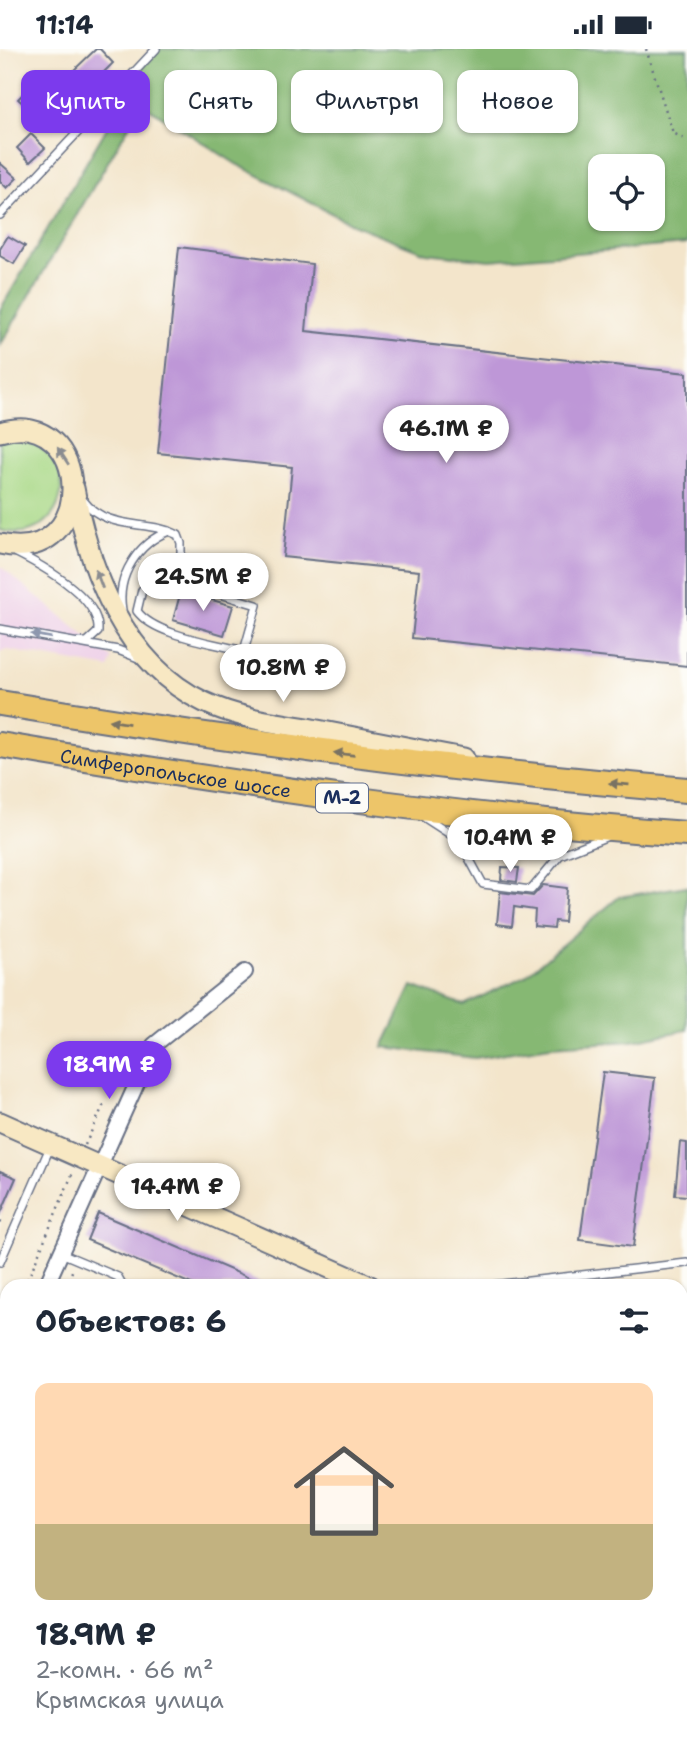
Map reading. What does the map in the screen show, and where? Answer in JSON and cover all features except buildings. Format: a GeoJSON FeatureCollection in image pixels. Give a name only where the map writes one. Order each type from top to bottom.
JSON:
{"type":"FeatureCollection","features":[{"type":"Feature","properties":{"kind":"highway","name":"М-2"},"geometry":{"type":"LineString","coordinates":[[0,703],[222,739],[589,782],[687,790]]}},
{"type":"Feature","properties":{"kind":"highway","name":"Симферопольское шоссе"},"geometry":{"type":"LineString","coordinates":[[0,745],[220,782],[399,806],[687,834]]}},
{"type":"Feature","properties":{"kind":"street"},"geometry":{"type":"LineString","coordinates":[[0,432],[24,429],[40,434],[54,443],[72,471],[83,535],[97,575],[125,629],[155,665],[203,702],[247,718],[589,782]]}},
{"type":"Feature","properties":{"kind":"street"},"geometry":{"type":"LineString","coordinates":[[0,544],[27,545],[55,531],[66,519],[75,488]]}},
{"type":"Feature","properties":{"kind":"street"},"geometry":{"type":"LineString","coordinates":[[49,1279],[98,1164],[154,1045],[245,972]]}},
{"type":"Feature","properties":{"kind":"street"},"geometry":{"type":"LineString","coordinates":[[0,1122],[354,1279]]}},
{"type":"Feature","properties":{"kind":"lane"},"geometry":{"type":"LineString","coordinates":[[0,215],[156,49]]}},
{"type":"Feature","properties":{"kind":"lane"},"geometry":{"type":"LineString","coordinates":[[75,488],[87,504],[116,523],[170,531],[178,535],[181,544],[181,571]]}},
{"type":"Feature","properties":{"kind":"lane"},"geometry":{"type":"LineString","coordinates":[[125,629],[120,602],[122,581],[132,561],[146,545],[170,531]]}},
{"type":"Feature","properties":{"kind":"lane"},"geometry":{"type":"LineString","coordinates":[[0,544],[33,561],[67,584],[87,602],[96,614],[98,632],[87,642],[79,642]]}},
{"type":"Feature","properties":{"kind":"lane"},"geometry":{"type":"LineString","coordinates":[[181,571],[207,579],[220,594],[257,605],[244,651],[171,632],[144,620],[137,611],[142,590],[167,573],[181,571]]}},
{"type":"Feature","properties":{"kind":"lane"},"geometry":{"type":"LineString","coordinates":[[0,629],[118,650],[155,665]]}},
{"type":"Feature","properties":{"kind":"lane"},"geometry":{"type":"LineString","coordinates":[[399,806],[438,824],[459,840],[483,884],[531,890],[560,855],[624,829]]}},
{"type":"Feature","properties":{"kind":"lane"},"geometry":{"type":"LineString","coordinates":[[0,1262],[51,1144]]}},
{"type":"Feature","properties":{"kind":"lane"},"geometry":{"type":"LineString","coordinates":[[61,1252],[119,1279]]}},
{"type":"Feature","properties":{"kind":"lane"},"geometry":{"type":"LineString","coordinates":[[546,1279],[687,1263]]}},
{"type":"Feature","properties":{"kind":"path"},"geometry":{"type":"LineString","coordinates":[[646,49],[673,133],[687,140]]}},
{"type":"Feature","properties":{"kind":"path"},"geometry":{"type":"LineString","coordinates":[[28,1279],[105,1102]]}},
{"type":"Feature","properties":{"kind":"path"},"geometry":{"type":"LineString","coordinates":[[69,1279],[78,1260]]}},
{"type":"Feature","properties":{"kind":"shaded area"},"geometry":{"type":"Polygon","coordinates":[[[0,566],[112,658],[109,668],[8,650],[0,652],[0,566]]]}},
{"type":"Feature","properties":{"kind":"green space"},"geometry":{"type":"Polygon","coordinates":[[[159,49],[687,49],[687,244],[490,260],[426,253],[352,224],[236,164],[188,133],[277,133],[277,70],[164,70],[164,118],[150,109],[150,70],[138,70],[159,49]]]}},
{"type":"Feature","properties":{"kind":"green space"},"geometry":{"type":"Polygon","coordinates":[[[104,133],[125,133],[0,346],[0,310],[104,133]]]}},
{"type":"Feature","properties":{"kind":"green space"},"geometry":{"type":"Polygon","coordinates":[[[9,438],[35,445],[52,458],[60,475],[61,494],[54,512],[41,525],[23,532],[0,530],[0,441],[9,438]]]}},
{"type":"Feature","properties":{"kind":"green space"},"geometry":{"type":"Polygon","coordinates":[[[687,886],[687,1030],[632,1041],[550,1046],[475,1058],[383,1047],[412,986],[464,1005],[525,976],[619,897],[687,886]]]}}]}
